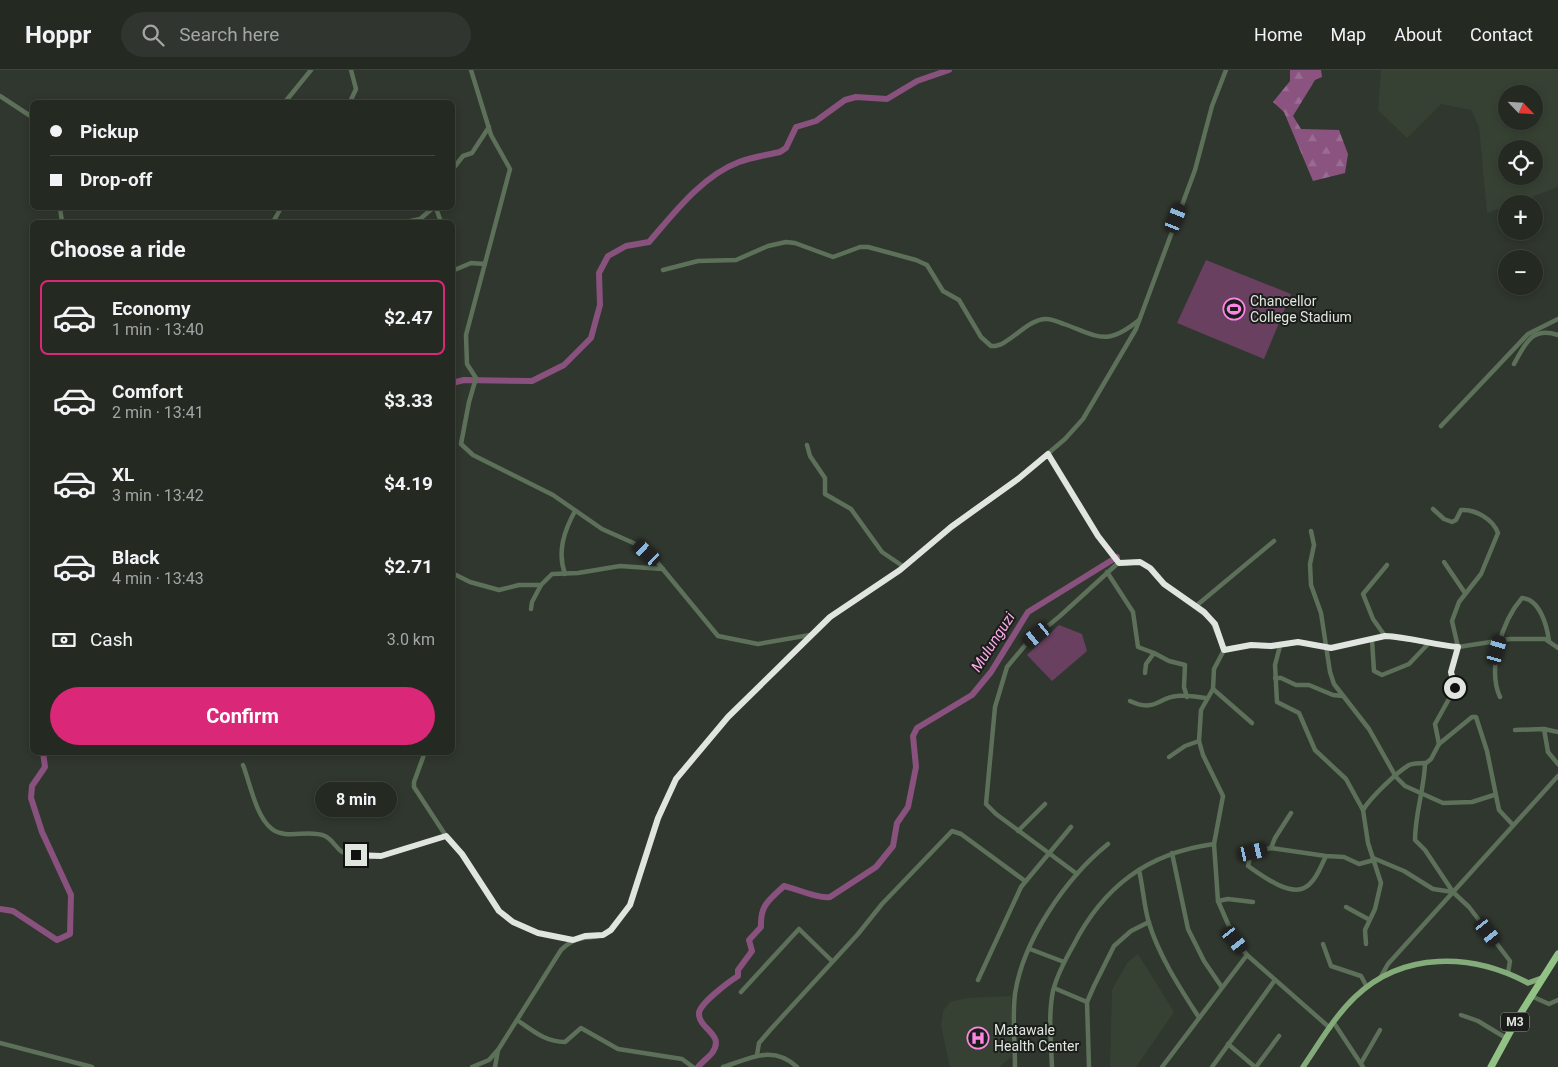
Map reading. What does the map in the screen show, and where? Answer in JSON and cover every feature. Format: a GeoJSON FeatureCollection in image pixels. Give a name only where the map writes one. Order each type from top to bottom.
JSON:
{"type":"FeatureCollection","features":[{"type":"Feature","properties":{"kind":"highway","name":"M3"},"geometry":{"type":"LineString","coordinates":[[1490,1067],[1558,954]]}},
{"type":"Feature","properties":{"kind":"main road"},"geometry":{"type":"LineString","coordinates":[[1302,1067],[1347,1005],[1380,978],[1410,966],[1439,961],[1475,962],[1508,973],[1528,983],[1542,978]]}},
{"type":"Feature","properties":{"kind":"main road"},"geometry":{"type":"LineString","coordinates":[[1528,983],[1531,996]]}},
{"type":"Feature","properties":{"kind":"street"},"geometry":{"type":"LineString","coordinates":[[287,100],[311,70]]}},
{"type":"Feature","properties":{"kind":"street"},"geometry":{"type":"LineString","coordinates":[[351,70],[356,89],[351,100]]}},
{"type":"Feature","properties":{"kind":"street"},"geometry":{"type":"LineString","coordinates":[[471,70],[494,142],[510,169],[466,335],[467,364],[476,378],[460,444],[473,455],[553,495],[616,536],[637,544],[663,569],[694,604],[713,632],[722,637],[758,644],[810,635]]}},
{"type":"Feature","properties":{"kind":"street"},"geometry":{"type":"LineString","coordinates":[[472,1067],[489,1060],[498,1050],[555,957],[573,940],[607,933],[624,916],[636,890],[658,818],[678,776],[728,717],[834,613],[904,567],[951,527],[1018,479],[1048,454],[1083,419],[1131,339],[1140,319],[1195,170],[1212,106],[1226,70]]}},
{"type":"Feature","properties":{"kind":"street"},"geometry":{"type":"LineString","coordinates":[[0,96],[30,116]]}},
{"type":"Feature","properties":{"kind":"street"},"geometry":{"type":"LineString","coordinates":[[455,166],[463,156],[472,153],[489,127]]}},
{"type":"Feature","properties":{"kind":"street"},"geometry":{"type":"LineString","coordinates":[[415,220],[420,219],[431,210]]}},
{"type":"Feature","properties":{"kind":"street"},"geometry":{"type":"LineString","coordinates":[[663,270],[698,261],[736,260],[780,242],[795,243],[832,257],[860,247],[916,260],[928,266],[943,291],[959,300],[981,337],[991,346],[1000,345],[1019,331],[1043,319],[1052,320],[1100,338],[1121,332],[1140,319]]}},
{"type":"Feature","properties":{"kind":"street"},"geometry":{"type":"LineString","coordinates":[[455,269],[467,263],[484,264]]}},
{"type":"Feature","properties":{"kind":"street"},"geometry":{"type":"LineString","coordinates":[[1440,426],[1528,334],[1558,319]]}},
{"type":"Feature","properties":{"kind":"street"},"geometry":{"type":"LineString","coordinates":[[1514,364],[1528,340],[1535,334],[1549,332],[1558,335]]}},
{"type":"Feature","properties":{"kind":"street"},"geometry":{"type":"LineString","coordinates":[[807,445],[810,456],[825,478],[825,494],[851,509],[882,552],[904,567]]}},
{"type":"Feature","properties":{"kind":"street"},"geometry":{"type":"LineString","coordinates":[[1048,454],[1098,536],[1119,563]]}},
{"type":"Feature","properties":{"kind":"street"},"geometry":{"type":"LineString","coordinates":[[1433,510],[1444,520],[1452,522],[1456,520],[1461,510],[1470,510],[1485,517],[1496,528],[1497,537],[1485,565],[1465,593],[1452,621],[1458,647],[1451,672],[1455,688],[1435,724],[1439,744]]}},
{"type":"Feature","properties":{"kind":"street"},"geometry":{"type":"LineString","coordinates":[[565,574],[561,563],[562,540],[575,511]]}},
{"type":"Feature","properties":{"kind":"street"},"geometry":{"type":"LineString","coordinates":[[1311,531],[1314,545],[1310,564],[1311,585],[1319,605],[1330,672],[1334,684],[1369,729],[1396,777],[1406,786],[1443,803],[1472,802],[1494,795]]}},
{"type":"Feature","properties":{"kind":"street"},"geometry":{"type":"LineString","coordinates":[[1196,606],[1274,541]]}},
{"type":"Feature","properties":{"kind":"street"},"geometry":{"type":"LineString","coordinates":[[1077,874],[989,808],[985,801],[993,747],[995,707],[1007,669],[1028,643],[1119,563],[1140,562],[1154,571],[1165,586],[1196,606],[1215,624],[1224,650],[1214,669],[1213,689],[1200,710],[1199,741],[1203,755],[1223,796],[1214,844],[1218,901],[1235,940],[1247,955],[1275,980],[1332,1025],[1362,1065],[1380,1030]]}},
{"type":"Feature","properties":{"kind":"street"},"geometry":{"type":"LineString","coordinates":[[1444,562],[1465,593]]}},
{"type":"Feature","properties":{"kind":"street"},"geometry":{"type":"LineString","coordinates":[[1385,636],[1373,619],[1363,594],[1387,565]]}},
{"type":"Feature","properties":{"kind":"street"},"geometry":{"type":"LineString","coordinates":[[532,609],[532,602],[541,585],[551,574],[565,574],[620,566],[663,569]]}},
{"type":"Feature","properties":{"kind":"street"},"geometry":{"type":"LineString","coordinates":[[1107,572],[1133,612],[1134,634],[1138,647],[1169,661],[1185,665],[1184,687],[1187,697]]}},
{"type":"Feature","properties":{"kind":"street"},"geometry":{"type":"LineString","coordinates":[[455,574],[470,582],[499,590],[519,585],[541,585]]}},
{"type":"Feature","properties":{"kind":"street"},"geometry":{"type":"LineString","coordinates":[[1500,697],[1496,688],[1495,668],[1500,640],[1519,601],[1526,598],[1531,601],[1545,620],[1549,640],[1556,646],[1558,640]]}},
{"type":"Feature","properties":{"kind":"street"},"geometry":{"type":"LineString","coordinates":[[1224,650],[1251,645],[1280,646],[1304,642],[1327,648],[1385,636],[1428,644],[1458,647],[1500,640],[1549,640]]}},
{"type":"Feature","properties":{"kind":"street"},"geometry":{"type":"LineString","coordinates":[[1372,640],[1374,672],[1382,675],[1409,664],[1428,644]]}},
{"type":"Feature","properties":{"kind":"street"},"geometry":{"type":"LineString","coordinates":[[1280,646],[1275,664],[1277,702],[1298,712],[1309,732],[1315,750],[1346,779],[1363,810],[1373,859],[1381,883],[1375,909],[1368,919],[1364,934],[1366,944]]}},
{"type":"Feature","properties":{"kind":"street"},"geometry":{"type":"LineString","coordinates":[[1146,673],[1146,664],[1154,654]]}},
{"type":"Feature","properties":{"kind":"street"},"geometry":{"type":"LineString","coordinates":[[1275,678],[1281,678],[1296,685],[1309,685],[1334,695],[1343,696]]}},
{"type":"Feature","properties":{"kind":"street"},"geometry":{"type":"LineString","coordinates":[[1213,689],[1252,723]]}},
{"type":"Feature","properties":{"kind":"street"},"geometry":{"type":"LineString","coordinates":[[1130,701],[1140,705],[1147,705],[1159,704],[1173,697],[1206,698]]}},
{"type":"Feature","properties":{"kind":"street"},"geometry":{"type":"LineString","coordinates":[[1363,810],[1376,794],[1408,766],[1425,763],[1431,759],[1439,744],[1472,718],[1476,717],[1487,751],[1494,795],[1499,810],[1513,825]]}},
{"type":"Feature","properties":{"kind":"street"},"geometry":{"type":"LineString","coordinates":[[1544,729],[1548,752],[1558,764]]}},
{"type":"Feature","properties":{"kind":"street"},"geometry":{"type":"LineString","coordinates":[[1515,730],[1544,729],[1558,732]]}},
{"type":"Feature","properties":{"kind":"street"},"geometry":{"type":"LineString","coordinates":[[1168,757],[1185,746],[1199,741]]}},
{"type":"Feature","properties":{"kind":"street"},"geometry":{"type":"LineString","coordinates":[[424,755],[414,787],[446,836],[462,854],[484,890],[502,914],[538,933],[573,940]]}},
{"type":"Feature","properties":{"kind":"street"},"geometry":{"type":"LineString","coordinates":[[1425,763],[1421,794],[1417,806],[1415,840],[1425,850],[1453,892],[1468,907],[1510,961],[1508,973]]}},
{"type":"Feature","properties":{"kind":"street"},"geometry":{"type":"LineString","coordinates":[[243,766],[257,805],[267,823],[275,830],[320,834],[329,838],[342,852],[372,857],[400,851],[446,836]]}},
{"type":"Feature","properties":{"kind":"street"},"geometry":{"type":"LineString","coordinates":[[1380,978],[1388,964],[1558,776]]}},
{"type":"Feature","properties":{"kind":"street"},"geometry":{"type":"LineString","coordinates":[[1018,831],[1045,804]]}},
{"type":"Feature","properties":{"kind":"street"},"geometry":{"type":"LineString","coordinates":[[1272,848],[1277,835],[1291,813]]}},
{"type":"Feature","properties":{"kind":"street"},"geometry":{"type":"LineString","coordinates":[[978,980],[990,950],[1025,881],[1071,827]]}},
{"type":"Feature","properties":{"kind":"street"},"geometry":{"type":"LineString","coordinates":[[756,1055],[759,1043],[764,1036],[858,934],[882,904],[952,831],[961,834],[1025,881]]}},
{"type":"Feature","properties":{"kind":"street"},"geometry":{"type":"LineString","coordinates":[[1015,1067],[1015,997],[1019,976],[1030,949],[1056,900],[1077,874],[1108,844]]}},
{"type":"Feature","properties":{"kind":"street"},"geometry":{"type":"LineString","coordinates":[[1052,1067],[1054,988],[1064,962],[1090,915],[1112,890],[1139,870],[1172,853],[1214,844]]}},
{"type":"Feature","properties":{"kind":"street"},"geometry":{"type":"LineString","coordinates":[[1326,856],[1309,884],[1299,889],[1269,881],[1248,866],[1251,853],[1272,848],[1326,856],[1344,856],[1360,864],[1373,859],[1404,871],[1433,889],[1445,893],[1453,892]]}},
{"type":"Feature","properties":{"kind":"street"},"geometry":{"type":"LineString","coordinates":[[1172,853],[1188,929],[1199,952],[1221,986]]}},
{"type":"Feature","properties":{"kind":"street"},"geometry":{"type":"LineString","coordinates":[[1139,870],[1149,922],[1178,984],[1198,1016]]}},
{"type":"Feature","properties":{"kind":"street"},"geometry":{"type":"LineString","coordinates":[[1218,901],[1228,899],[1253,902]]}},
{"type":"Feature","properties":{"kind":"street"},"geometry":{"type":"LineString","coordinates":[[1346,907],[1368,919]]}},
{"type":"Feature","properties":{"kind":"street"},"geometry":{"type":"LineString","coordinates":[[1089,1067],[1087,1002],[1114,946],[1131,931],[1149,922]]}},
{"type":"Feature","properties":{"kind":"street"},"geometry":{"type":"LineString","coordinates":[[741,992],[799,929],[832,960]]}},
{"type":"Feature","properties":{"kind":"street"},"geometry":{"type":"LineString","coordinates":[[1324,944],[1331,966],[1361,976],[1367,987]]}},
{"type":"Feature","properties":{"kind":"street"},"geometry":{"type":"LineString","coordinates":[[1030,949],[1064,962]]}},
{"type":"Feature","properties":{"kind":"street"},"geometry":{"type":"LineString","coordinates":[[1162,1067],[1198,1016],[1247,955]]}},
{"type":"Feature","properties":{"kind":"street"},"geometry":{"type":"LineString","coordinates":[[1212,1067],[1275,980]]}},
{"type":"Feature","properties":{"kind":"street"},"geometry":{"type":"LineString","coordinates":[[1054,988],[1087,1002]]}},
{"type":"Feature","properties":{"kind":"street"},"geometry":{"type":"LineString","coordinates":[[1531,996],[1549,1004],[1558,1000]]}},
{"type":"Feature","properties":{"kind":"street"},"geometry":{"type":"LineString","coordinates":[[1461,1015],[1478,1021],[1506,1038]]}},
{"type":"Feature","properties":{"kind":"street"},"geometry":{"type":"LineString","coordinates":[[517,1020],[537,1034],[551,1040],[565,1042],[581,1028],[618,1048],[675,1058],[693,1067]]}},
{"type":"Feature","properties":{"kind":"street"},"geometry":{"type":"LineString","coordinates":[[1228,1044],[1256,1067],[1279,1036]]}},
{"type":"Feature","properties":{"kind":"street"},"geometry":{"type":"LineString","coordinates":[[0,1043],[92,1067]]}},
{"type":"Feature","properties":{"kind":"street"},"geometry":{"type":"LineString","coordinates":[[495,1067],[498,1050]]}},
{"type":"Feature","properties":{"kind":"street"},"geometry":{"type":"LineString","coordinates":[[723,1067],[756,1055],[775,1056],[797,1067]]}},
{"type":"Feature","properties":{"kind":"shaded area"},"geometry":{"type":"Polygon","coordinates":[[[1381,70],[1558,70],[1558,187],[1537,195],[1498,195],[1498,209],[1487,213],[1479,127],[1471,110],[1441,104],[1407,138],[1378,110],[1381,70]]]}},
{"type":"Feature","properties":{"kind":"shaded area","name":"Chancellor College Stadium"},"geometry":{"type":"Polygon","coordinates":[[[1206,260],[1291,294],[1264,359],[1177,323],[1206,260]]]}},
{"type":"Feature","properties":{"kind":"shaded area"},"geometry":{"type":"Polygon","coordinates":[[[1059,625],[1082,634],[1087,651],[1052,681],[1027,655],[1059,625]]]}},
{"type":"Feature","properties":{"kind":"shaded area"},"geometry":{"type":"Polygon","coordinates":[[[1138,954],[1174,1012],[1136,1067],[1110,1067],[1112,990],[1127,963],[1138,954]]]}},
{"type":"Feature","properties":{"kind":"shaded area","name":"Matawale Health Center"},"geometry":{"type":"Polygon","coordinates":[[[1011,996],[1011,1057],[999,1067],[950,1067],[941,1026],[943,1011],[950,1002],[967,998],[1011,996]]]}},
{"type":"Feature","properties":{"kind":"green space"},"geometry":{"type":"Polygon","coordinates":[[[1290,70],[1321,70],[1322,77],[1315,80],[1293,116],[1301,129],[1339,130],[1348,154],[1345,173],[1313,181],[1284,112],[1273,102],[1290,81],[1290,70]]]}},
{"type":"Feature","properties":{"kind":"waterway"},"geometry":{"type":"LineString","coordinates":[[455,382],[464,380],[532,381],[564,365],[591,338],[600,305],[599,273],[608,256],[626,246],[649,242],[690,196],[713,176],[739,162],[780,152],[786,148],[796,127],[816,121],[845,100],[856,97],[887,99],[917,81],[949,70]]}},
{"type":"Feature","properties":{"kind":"waterway","name":"Mulunguzi"},"geometry":{"type":"LineString","coordinates":[[698,1067],[712,1053],[716,1041],[700,1019],[699,1013],[704,1004],[738,976],[738,970],[752,951],[749,940],[761,927],[762,913],[770,899],[784,886],[814,895],[830,897],[876,867],[893,846],[897,823],[908,807],[916,767],[913,736],[917,728],[972,695],[991,672],[1028,612],[1117,557]]}},
{"type":"Feature","properties":{"kind":"waterway"},"geometry":{"type":"LineString","coordinates":[[0,909],[13,911],[57,940],[70,934],[71,895],[42,832],[31,798],[32,786],[45,767],[43,755]]}},
{"type":"Feature","properties":{"kind":"place","name":"Chancellor College Stadium"},"geometry":{"type":"Point","coordinates":[1234,309]}},
{"type":"Feature","properties":{"kind":"place","name":"Matawale Health Center"},"geometry":{"type":"Point","coordinates":[978,1038]}},
{"type":"Feature","properties":{"kind":"route"},"geometry":{"type":"LineString","coordinates":[[356,855],[381,856],[446,836],[462,854],[499,911],[513,922],[538,933],[565,940],[607,933],[624,916],[630,905],[646,862],[658,818],[676,779],[735,709],[763,684],[830,617],[900,570],[951,527],[987,499],[1034,467],[1048,454],[1098,536],[1119,563],[1140,562],[1158,575],[1164,584],[1204,612],[1215,624],[1224,650],[1251,645],[1280,646],[1298,642],[1331,648],[1385,636],[1428,644],[1458,647],[1451,672],[1455,688]]}}]}
